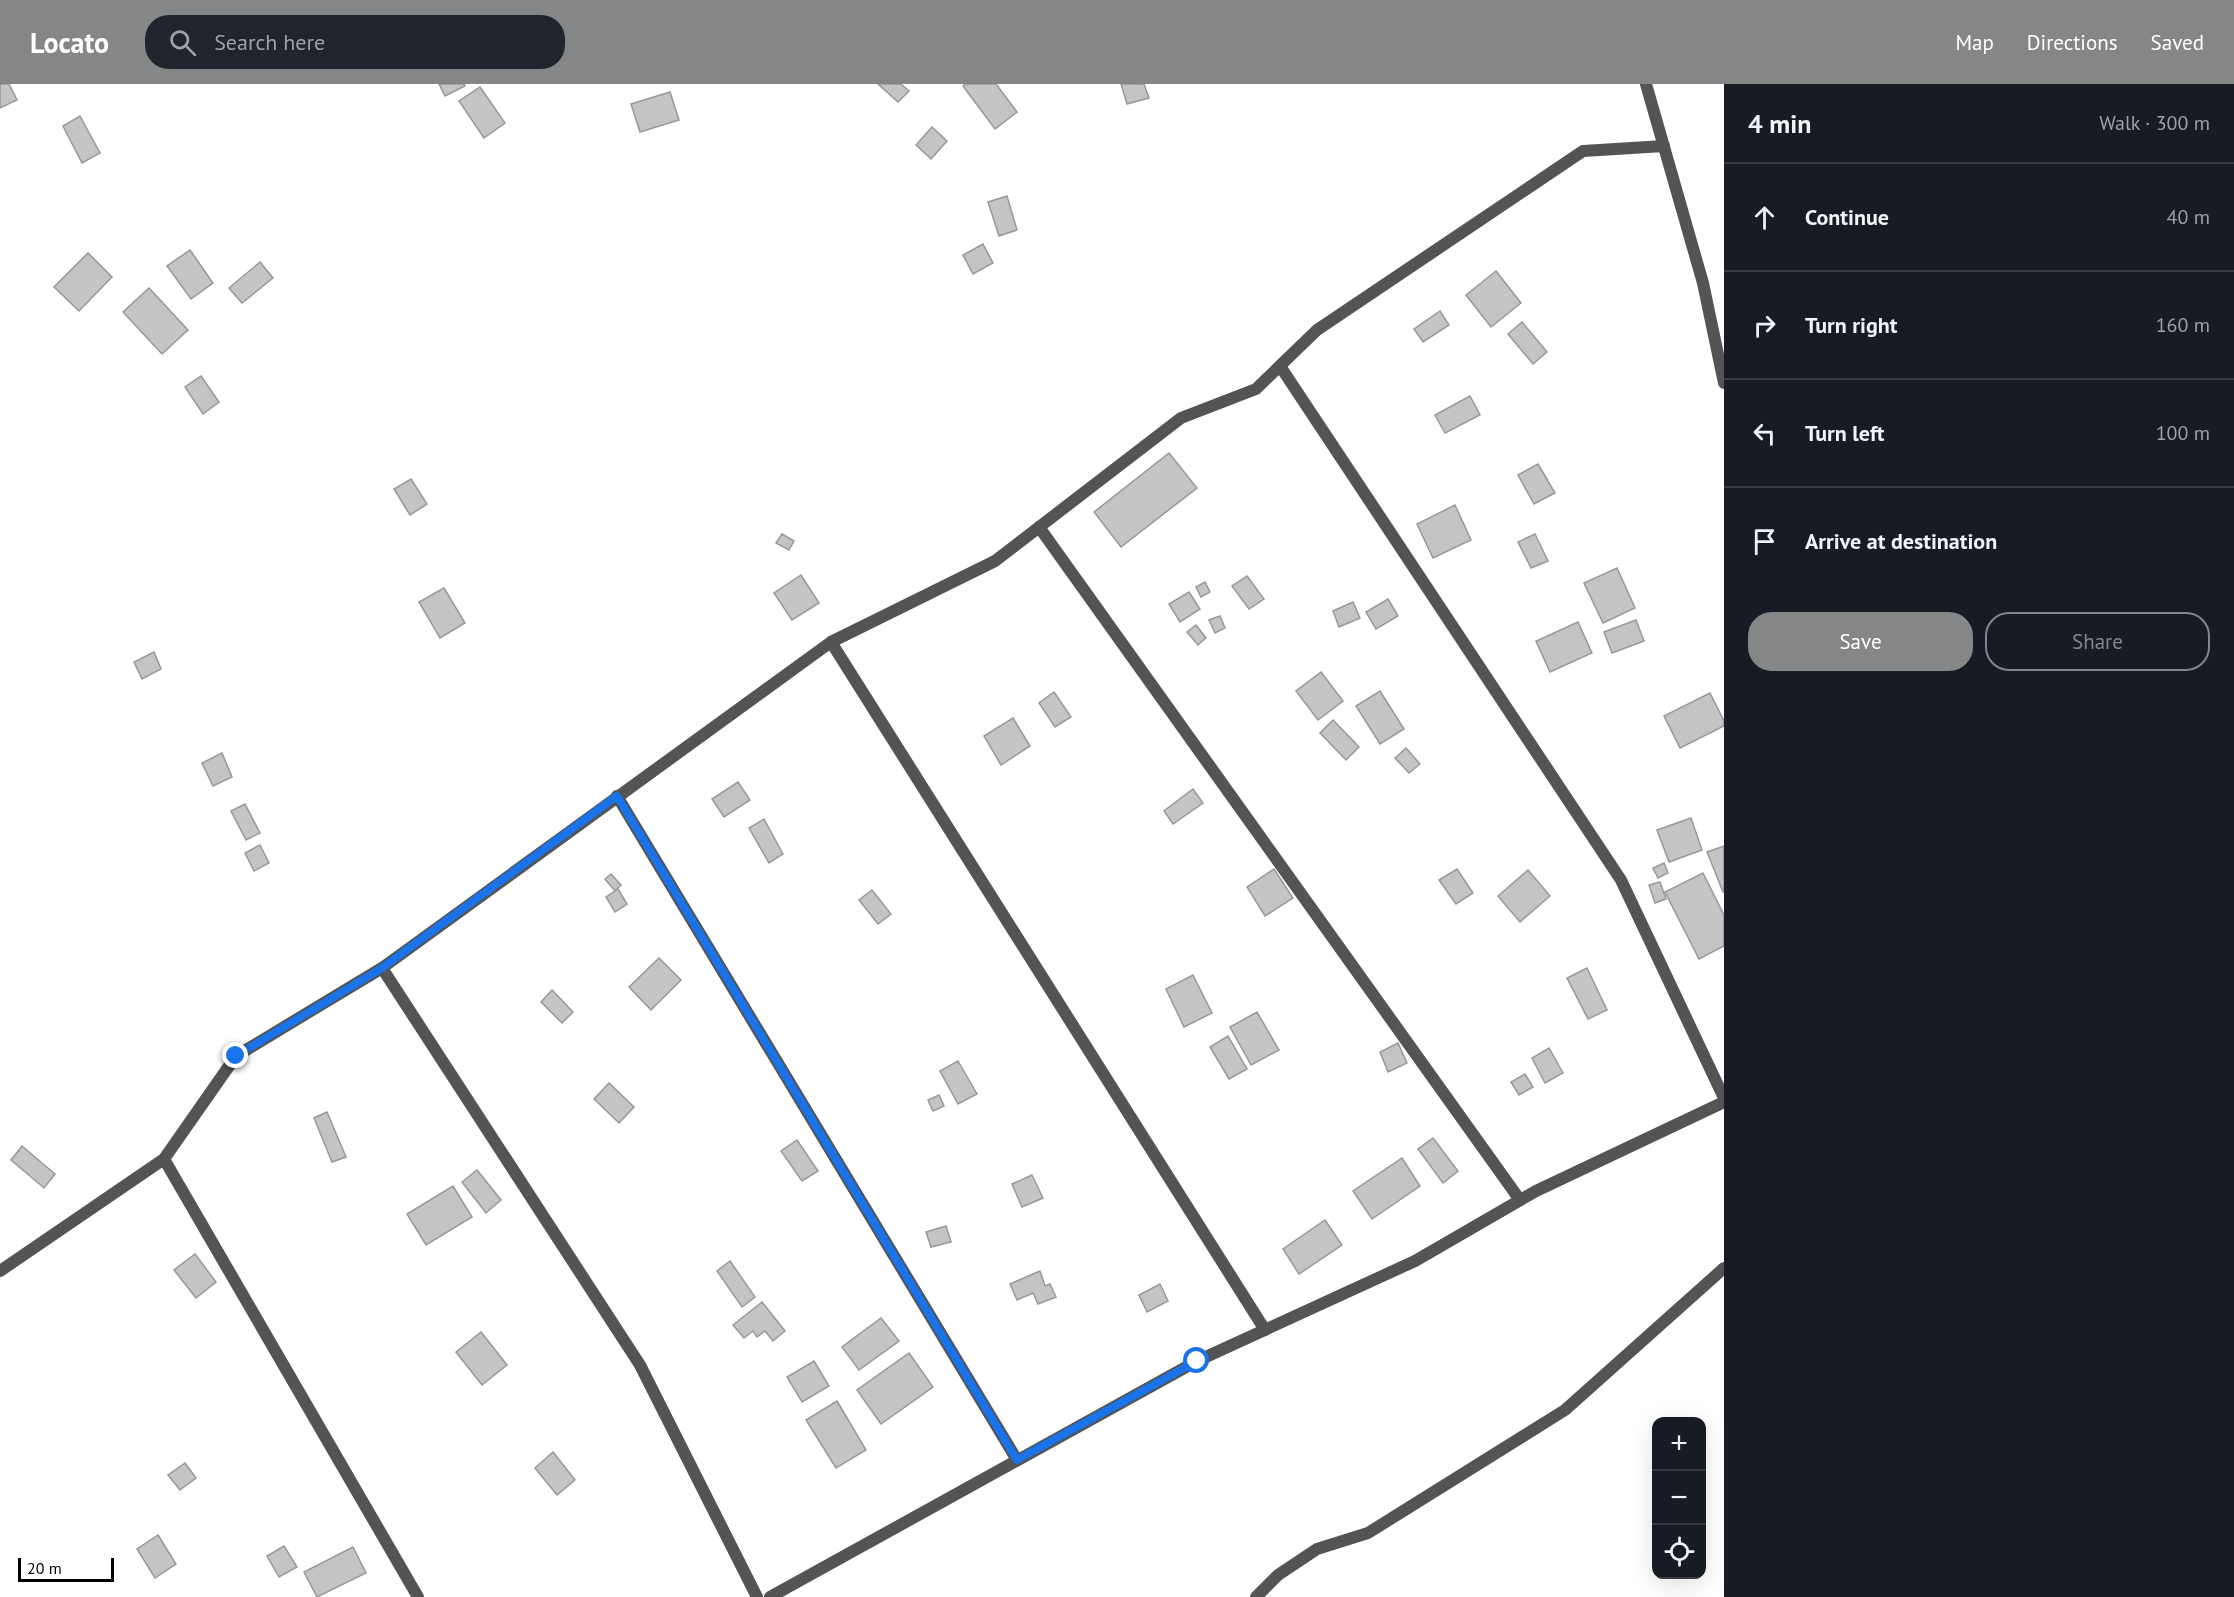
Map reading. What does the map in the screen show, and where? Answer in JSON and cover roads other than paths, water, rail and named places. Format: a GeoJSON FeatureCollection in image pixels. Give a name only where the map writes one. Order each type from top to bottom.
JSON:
{"type":"FeatureCollection","features":[{"type":"Feature","properties":{"kind":"street"},"geometry":{"type":"LineString","coordinates":[[1646,84],[1703,283],[1724,383]]}},
{"type":"Feature","properties":{"kind":"street"},"geometry":{"type":"LineString","coordinates":[[0,1271],[164,1159],[236,1056],[382,968],[831,642],[995,561],[1181,418],[1256,389],[1317,330],[1583,152],[1664,146]]}},
{"type":"Feature","properties":{"kind":"street"},"geometry":{"type":"LineString","coordinates":[[770,1597],[1197,1361],[1415,1261],[1536,1191],[1724,1100],[1621,880],[1280,366]]}},
{"type":"Feature","properties":{"kind":"street"},"geometry":{"type":"LineString","coordinates":[[1039,527],[1520,1200]]}},
{"type":"Feature","properties":{"kind":"street"},"geometry":{"type":"LineString","coordinates":[[831,642],[1265,1330]]}},
{"type":"Feature","properties":{"kind":"street"},"geometry":{"type":"LineString","coordinates":[[617,796],[1017,1460]]}},
{"type":"Feature","properties":{"kind":"street"},"geometry":{"type":"LineString","coordinates":[[382,968],[640,1365],[757,1597]]}},
{"type":"Feature","properties":{"kind":"street"},"geometry":{"type":"LineString","coordinates":[[164,1159],[418,1597]]}},
{"type":"Feature","properties":{"kind":"street"},"geometry":{"type":"LineString","coordinates":[[1256,1597],[1278,1575],[1317,1549],[1368,1533],[1565,1410],[1724,1268]]}}]}
